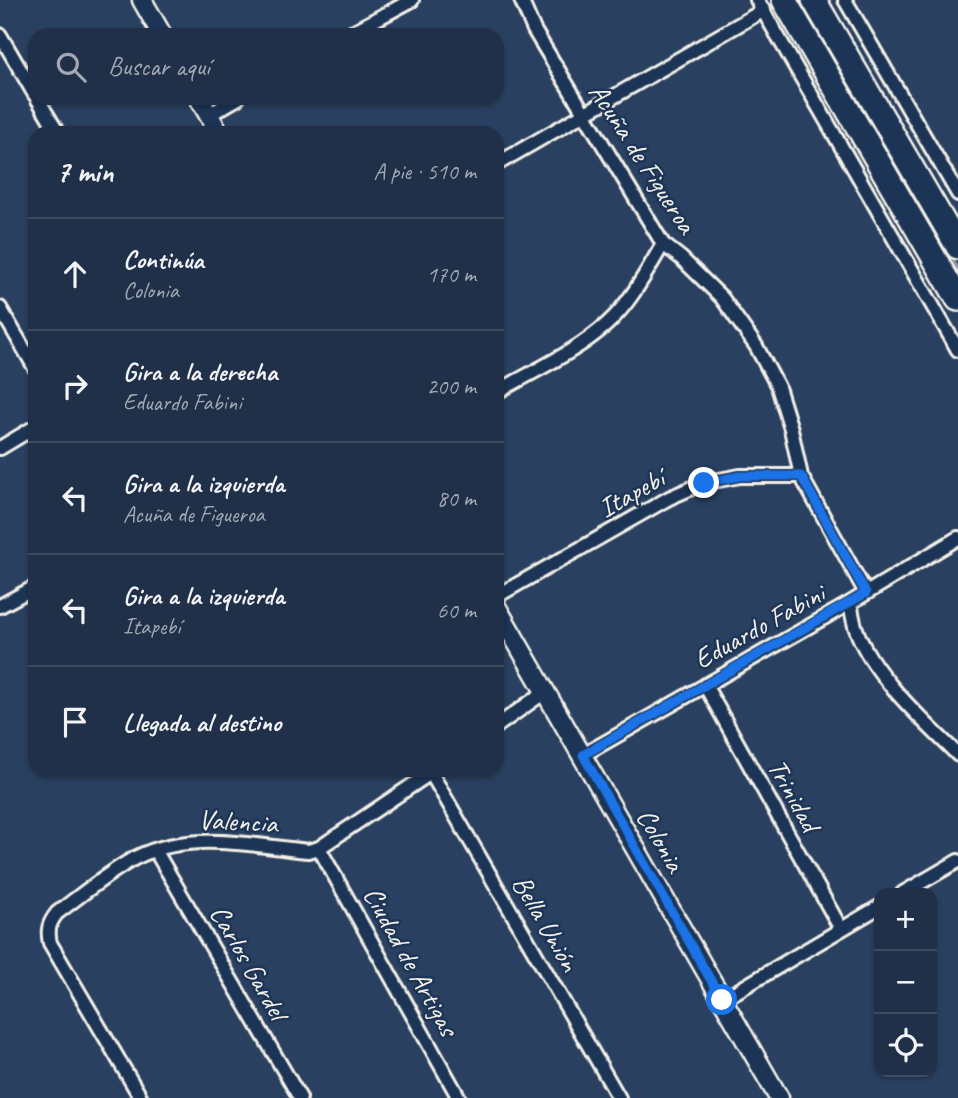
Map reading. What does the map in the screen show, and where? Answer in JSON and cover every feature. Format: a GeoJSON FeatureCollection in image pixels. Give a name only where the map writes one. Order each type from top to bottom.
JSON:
{"type":"FeatureCollection","features":[{"type":"Feature","properties":{"kind":"highway"},"geometry":{"type":"LineString","coordinates":[[814,0],[958,247]]}},
{"type":"Feature","properties":{"kind":"highway"},"geometry":{"type":"LineString","coordinates":[[768,3],[958,299]]}},
{"type":"Feature","properties":{"kind":"street"},"geometry":{"type":"LineString","coordinates":[[142,0],[158,28]]}},
{"type":"Feature","properties":{"kind":"street"},"geometry":{"type":"LineString","coordinates":[[360,28],[412,0]]}},
{"type":"Feature","properties":{"kind":"street","name":"Acuña de Figueroa"},"geometry":{"type":"LineString","coordinates":[[521,0],[534,30],[663,244],[722,298],[756,346],[778,387],[801,476],[866,593]]}},
{"type":"Feature","properties":{"kind":"street"},"geometry":{"type":"LineString","coordinates":[[845,0],[958,194]]}},
{"type":"Feature","properties":{"kind":"street"},"geometry":{"type":"LineString","coordinates":[[504,160],[768,3],[958,350]]}},
{"type":"Feature","properties":{"kind":"street"},"geometry":{"type":"LineString","coordinates":[[0,35],[28,82]]}},
{"type":"Feature","properties":{"kind":"street"},"geometry":{"type":"LineString","coordinates":[[41,105],[54,126]]}},
{"type":"Feature","properties":{"kind":"street"},"geometry":{"type":"LineString","coordinates":[[203,105],[215,126]]}},
{"type":"Feature","properties":{"kind":"street"},"geometry":{"type":"LineString","coordinates":[[209,115],[226,105]]}},
{"type":"Feature","properties":{"kind":"street"},"geometry":{"type":"LineString","coordinates":[[504,388],[569,351],[608,323],[636,289],[663,244]]}},
{"type":"Feature","properties":{"kind":"street"},"geometry":{"type":"LineString","coordinates":[[0,308],[28,356]]}},
{"type":"Feature","properties":{"kind":"street"},"geometry":{"type":"LineString","coordinates":[[0,448],[28,432]]}},
{"type":"Feature","properties":{"kind":"street","name":"Itapebí"},"geometry":{"type":"LineString","coordinates":[[504,592],[669,498],[704,483],[740,476],[801,476]]}},
{"type":"Feature","properties":{"kind":"street","name":"Eduardo Fabini"},"geometry":{"type":"LineString","coordinates":[[583,755],[850,603],[958,538]]}},
{"type":"Feature","properties":{"kind":"street"},"geometry":{"type":"LineString","coordinates":[[0,606],[28,591]]}},
{"type":"Feature","properties":{"kind":"street"},"geometry":{"type":"LineString","coordinates":[[850,603],[856,630],[869,655],[915,711],[958,755]]}},
{"type":"Feature","properties":{"kind":"street","name":"Colonia"},"geometry":{"type":"LineString","coordinates":[[504,625],[546,691],[779,1098]]}},
{"type":"Feature","properties":{"kind":"street","name":"Trinidad"},"geometry":{"type":"LineString","coordinates":[[705,685],[841,929]]}},
{"type":"Feature","properties":{"kind":"street"},"geometry":{"type":"LineString","coordinates":[[504,721],[546,691]]}},
{"type":"Feature","properties":{"kind":"street"},"geometry":{"type":"LineString","coordinates":[[319,848],[426,777]]}},
{"type":"Feature","properties":{"kind":"street","name":"Bella Unión"},"geometry":{"type":"LineString","coordinates":[[436,777],[619,1098]]}},
{"type":"Feature","properties":{"kind":"street","name":"Valencia"},"geometry":{"type":"LineString","coordinates":[[141,1098],[50,943],[48,933],[51,921],[57,913],[129,861],[178,843],[209,841],[308,850],[319,848]]}},
{"type":"Feature","properties":{"kind":"street","name":"Ciudad de Artigas"},"geometry":{"type":"LineString","coordinates":[[319,848],[459,1098]]}},
{"type":"Feature","properties":{"kind":"street","name":"Carlos Gardel"},"geometry":{"type":"LineString","coordinates":[[155,850],[300,1098]]}},
{"type":"Feature","properties":{"kind":"street"},"geometry":{"type":"LineString","coordinates":[[912,888],[958,861]]}},
{"type":"Feature","properties":{"kind":"street"},"geometry":{"type":"LineString","coordinates":[[722,1000],[874,910]]}},
{"type":"Feature","properties":{"kind":"shaded area"},"geometry":{"type":"Polygon","coordinates":[[[792,0],[805,0],[925,206],[958,268],[958,277],[792,0]]]}},
{"type":"Feature","properties":{"kind":"route"},"geometry":{"type":"LineString","coordinates":[[704,483],[740,476],[801,476],[866,593],[583,755],[722,1000]]}}]}
